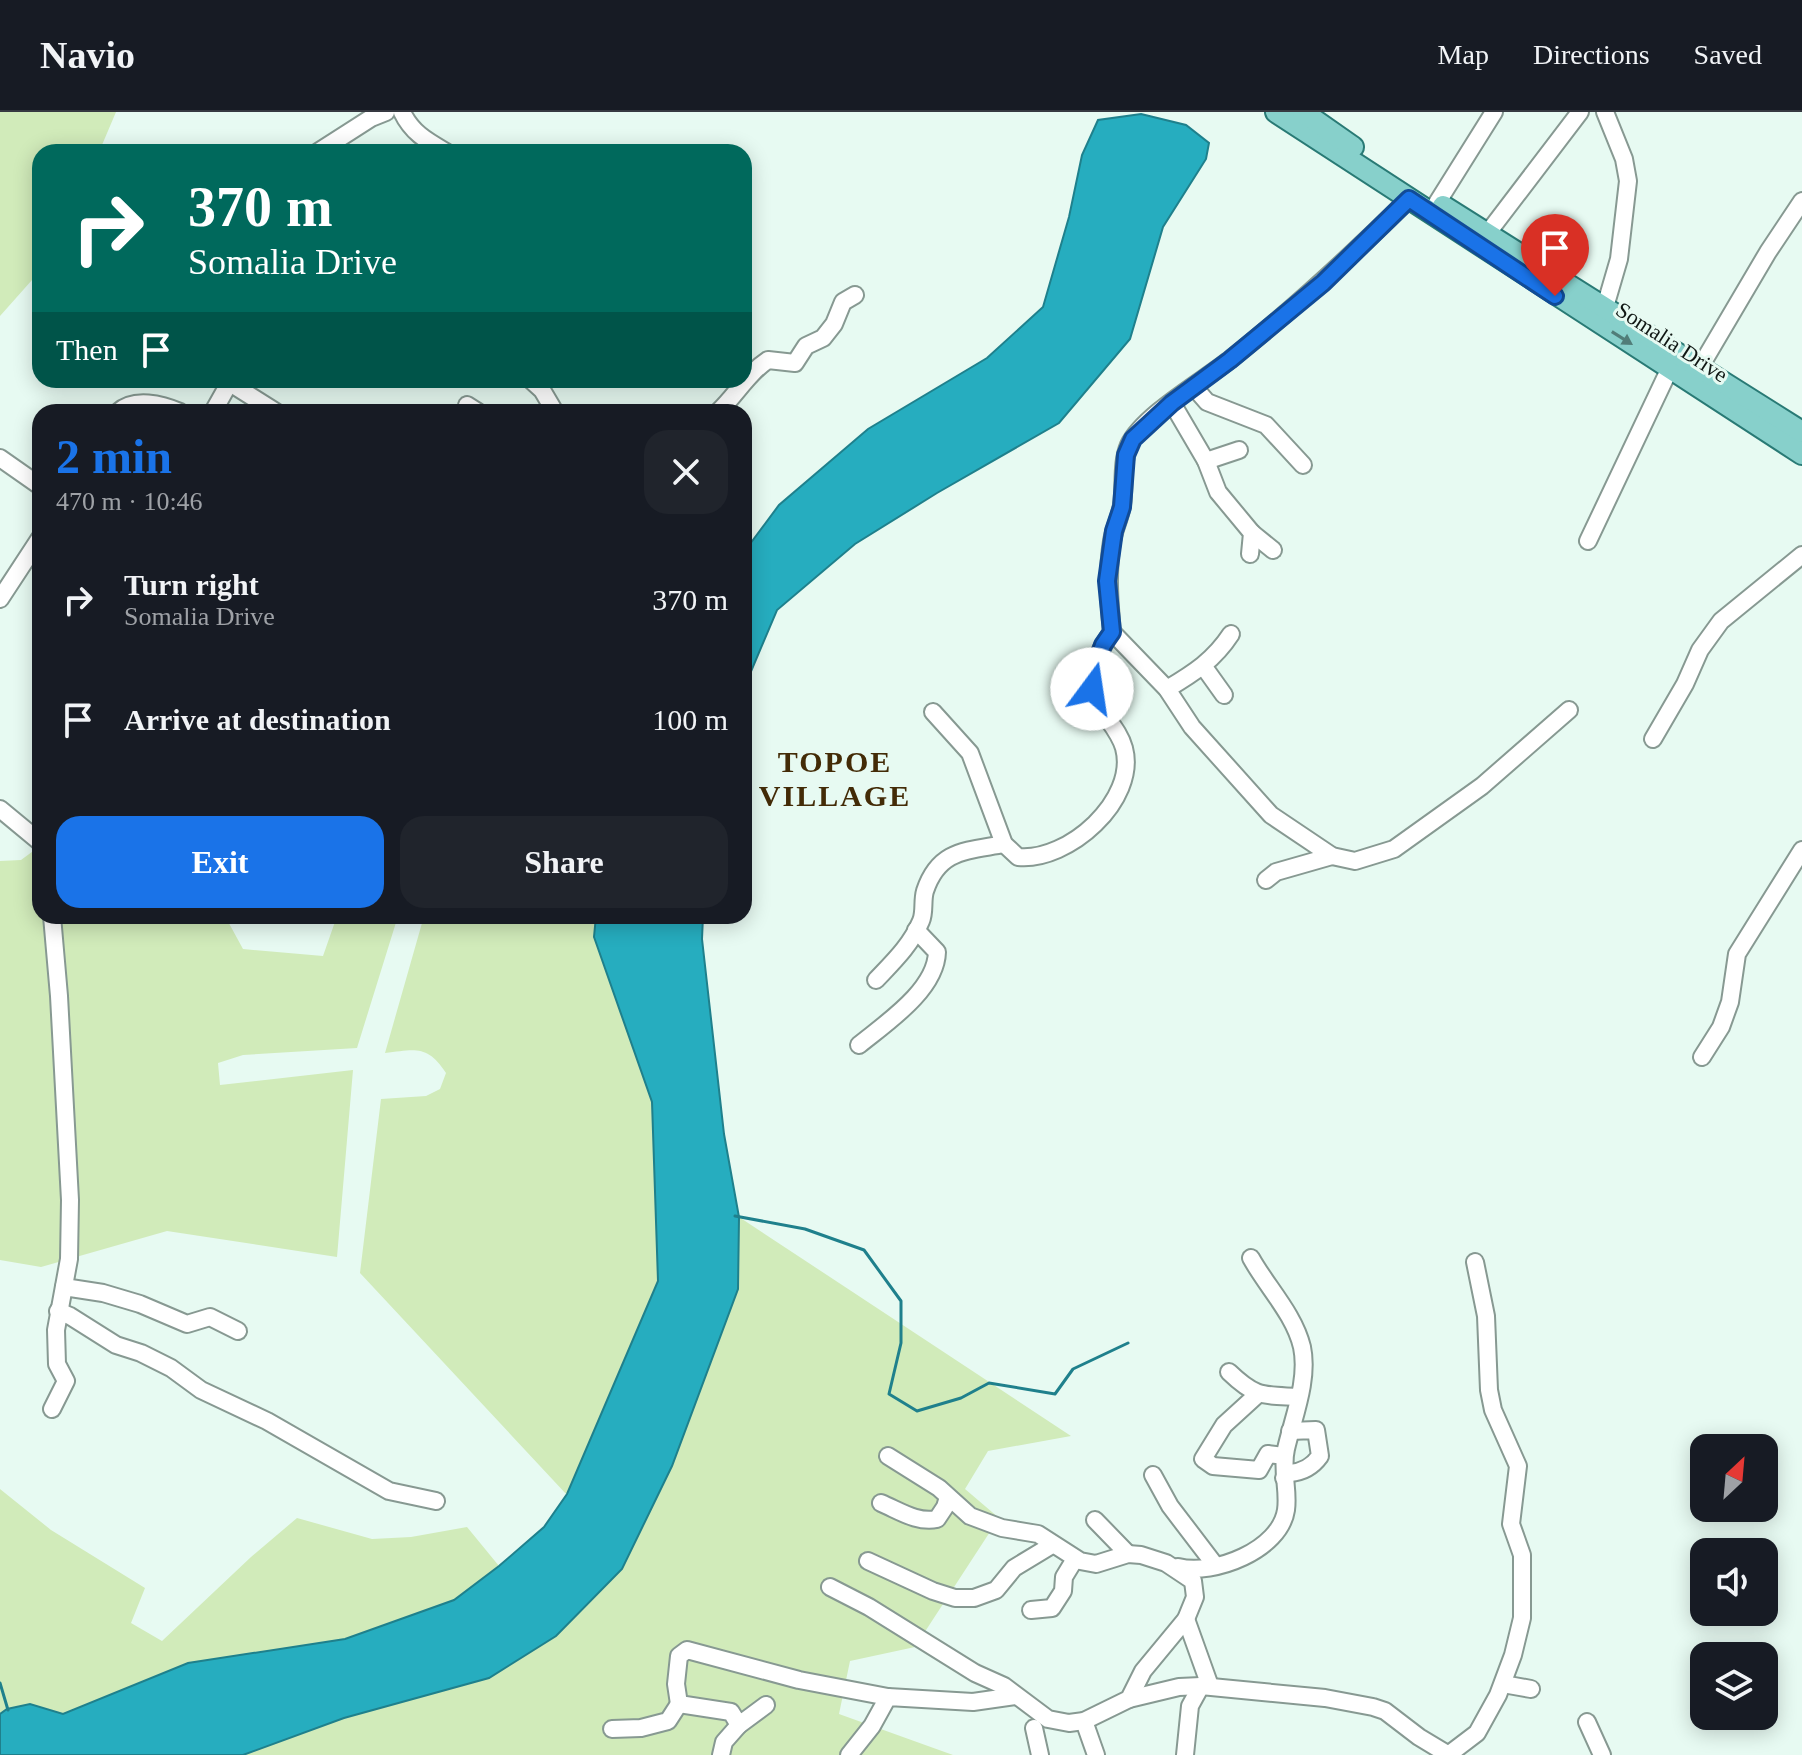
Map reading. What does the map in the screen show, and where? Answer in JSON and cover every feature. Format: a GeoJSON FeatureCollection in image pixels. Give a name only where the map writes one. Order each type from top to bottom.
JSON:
{"type":"FeatureCollection","features":[{"type":"Feature","properties":{"kind":"main road","name":"Somalia Drive"},"geometry":{"type":"LineString","coordinates":[[1276,112],[1802,454]]}},
{"type":"Feature","properties":{"kind":"main road","name":"Somalia Drive"},"geometry":{"type":"LineString","coordinates":[[1303,112],[1407,185],[1802,432]]}},
{"type":"Feature","properties":{"kind":"street"},"geometry":{"type":"LineString","coordinates":[[330,144],[386,112]]}},
{"type":"Feature","properties":{"kind":"street"},"geometry":{"type":"LineString","coordinates":[[402,112],[408,126],[432,144]]}},
{"type":"Feature","properties":{"kind":"street"},"geometry":{"type":"LineString","coordinates":[[1437,203],[1494,112]]}},
{"type":"Feature","properties":{"kind":"street"},"geometry":{"type":"LineString","coordinates":[[1487,234],[1580,112]]}},
{"type":"Feature","properties":{"kind":"street"},"geometry":{"type":"LineString","coordinates":[[1605,112],[1624,159],[1628,181],[1619,259],[1605,307]]}},
{"type":"Feature","properties":{"kind":"street"},"geometry":{"type":"LineString","coordinates":[[1409,199],[1323,283],[1172,403],[1133,439],[1126,455],[1122,507],[1114,531],[1107,581],[1112,632],[1167,689],[1192,727],[1271,815],[1332,856],[1355,861],[1394,849],[1482,786],[1569,710]]}},
{"type":"Feature","properties":{"kind":"street"},"geometry":{"type":"LineString","coordinates":[[1699,369],[1802,201]]}},
{"type":"Feature","properties":{"kind":"street"},"geometry":{"type":"LineString","coordinates":[[752,371],[768,360],[795,363],[806,346],[823,338],[834,324],[843,302],[855,295]]}},
{"type":"Feature","properties":{"kind":"street"},"geometry":{"type":"LineString","coordinates":[[1588,541],[1670,368]]}},
{"type":"Feature","properties":{"kind":"street"},"geometry":{"type":"LineString","coordinates":[[1194,387],[1207,402],[1266,425],[1303,465]]}},
{"type":"Feature","properties":{"kind":"street"},"geometry":{"type":"LineString","coordinates":[[239,388],[264,404]]}},
{"type":"Feature","properties":{"kind":"street"},"geometry":{"type":"LineString","coordinates":[[726,404],[740,388]]}},
{"type":"Feature","properties":{"kind":"street"},"geometry":{"type":"LineString","coordinates":[[1172,403],[1206,461],[1218,492],[1252,533],[1273,550]]}},
{"type":"Feature","properties":{"kind":"street"},"geometry":{"type":"LineString","coordinates":[[1206,461],[1239,450]]}},
{"type":"Feature","properties":{"kind":"street"},"geometry":{"type":"LineString","coordinates":[[0,458],[32,480]]}},
{"type":"Feature","properties":{"kind":"street"},"geometry":{"type":"LineString","coordinates":[[1250,554],[1252,533]]}},
{"type":"Feature","properties":{"kind":"street"},"geometry":{"type":"LineString","coordinates":[[0,599],[32,550]]}},
{"type":"Feature","properties":{"kind":"street"},"geometry":{"type":"LineString","coordinates":[[1653,739],[1685,684],[1700,650],[1721,621],[1802,555]]}},
{"type":"Feature","properties":{"kind":"street"},"geometry":{"type":"LineString","coordinates":[[933,712],[970,753],[1004,844],[1018,857],[1043,856],[1059,850],[1078,840],[1112,800],[1126,764],[1119,734],[1095,698],[1091,680],[1103,645],[1112,632]]}},
{"type":"Feature","properties":{"kind":"street"},"geometry":{"type":"LineString","coordinates":[[1167,689],[1204,667],[1219,653],[1231,634]]}},
{"type":"Feature","properties":{"kind":"street"},"geometry":{"type":"LineString","coordinates":[[1204,667],[1224,695]]}},
{"type":"Feature","properties":{"kind":"street"},"geometry":{"type":"LineString","coordinates":[[0,809],[32,835]]}},
{"type":"Feature","properties":{"kind":"street"},"geometry":{"type":"LineString","coordinates":[[876,980],[899,956],[923,918],[922,902],[926,888],[939,866],[954,853],[1004,844]]}},
{"type":"Feature","properties":{"kind":"street"},"geometry":{"type":"LineString","coordinates":[[1702,1057],[1726,1014],[1737,954],[1802,850]]}},
{"type":"Feature","properties":{"kind":"street"},"geometry":{"type":"LineString","coordinates":[[1266,880],[1276,872],[1332,856]]}},
{"type":"Feature","properties":{"kind":"street"},"geometry":{"type":"LineString","coordinates":[[52,1409],[66,1381],[57,1364],[58,1311],[69,1259],[70,1200],[53,924]]}},
{"type":"Feature","properties":{"kind":"street"},"geometry":{"type":"LineString","coordinates":[[859,1045],[922,991],[936,967],[937,952],[916,930]]}},
{"type":"Feature","properties":{"kind":"street"},"geometry":{"type":"LineString","coordinates":[[1030,1517],[1038,1534],[1052,1545],[1075,1559],[1096,1564],[1128,1554],[1184,1568],[1211,1567],[1253,1553],[1277,1531],[1287,1507],[1284,1456],[1303,1360],[1301,1344],[1287,1313],[1251,1258]]}},
{"type":"Feature","properties":{"kind":"street"},"geometry":{"type":"LineString","coordinates":[[830,1587],[869,1607],[975,1673],[1004,1686],[1048,1719],[1069,1723],[1084,1721],[1129,1699],[1179,1687],[1205,1686],[1325,1698],[1373,1707],[1385,1711],[1449,1755],[1477,1733],[1503,1684],[1522,1618],[1522,1555],[1511,1524],[1518,1466],[1493,1410],[1489,1390],[1486,1316],[1475,1262]]}},
{"type":"Feature","properties":{"kind":"street"},"geometry":{"type":"LineString","coordinates":[[64,1287],[103,1293],[140,1304],[187,1324],[210,1317],[238,1331]]}},
{"type":"Feature","properties":{"kind":"street"},"geometry":{"type":"LineString","coordinates":[[58,1311],[116,1345],[171,1368],[201,1390],[267,1421],[389,1491],[436,1501]]}},
{"type":"Feature","properties":{"kind":"street"},"geometry":{"type":"LineString","coordinates":[[1229,1372],[1247,1389],[1258,1394],[1298,1397]]}},
{"type":"Feature","properties":{"kind":"street"},"geometry":{"type":"LineString","coordinates":[[1258,1394],[1224,1425],[1203,1459],[1213,1466],[1259,1470],[1268,1454],[1284,1456]]}},
{"type":"Feature","properties":{"kind":"street"},"geometry":{"type":"LineString","coordinates":[[1284,1478],[1314,1465],[1320,1456],[1316,1430],[1290,1431]]}},
{"type":"Feature","properties":{"kind":"street"},"geometry":{"type":"LineString","coordinates":[[888,1456],[939,1488],[970,1516],[994,1526],[1038,1534]]}},
{"type":"Feature","properties":{"kind":"street"},"geometry":{"type":"LineString","coordinates":[[1153,1475],[1211,1567]]}},
{"type":"Feature","properties":{"kind":"street"},"geometry":{"type":"LineString","coordinates":[[881,1503],[921,1521],[937,1519],[948,1497]]}},
{"type":"Feature","properties":{"kind":"street"},"geometry":{"type":"LineString","coordinates":[[1095,1520],[1128,1554]]}},
{"type":"Feature","properties":{"kind":"street"},"geometry":{"type":"LineString","coordinates":[[868,1561],[884,1570],[900,1573],[933,1591],[955,1598],[974,1598],[996,1590],[1014,1568],[1052,1545]]}},
{"type":"Feature","properties":{"kind":"street"},"geometry":{"type":"LineString","coordinates":[[1031,1610],[1052,1608],[1063,1591],[1064,1577],[1075,1559]]}},
{"type":"Feature","properties":{"kind":"street"},"geometry":{"type":"LineString","coordinates":[[1166,1563],[1193,1581],[1195,1597]]}},
{"type":"Feature","properties":{"kind":"street"},"geometry":{"type":"LineString","coordinates":[[1129,1699],[1143,1671],[1186,1619],[1211,1567]]}},
{"type":"Feature","properties":{"kind":"street"},"geometry":{"type":"LineString","coordinates":[[1186,1619],[1205,1686]]}},
{"type":"Feature","properties":{"kind":"street"},"geometry":{"type":"LineString","coordinates":[[612,1729],[641,1728],[668,1721],[679,1704],[677,1663],[679,1656],[687,1650],[799,1680],[888,1697],[973,1702],[1015,1696]]}},
{"type":"Feature","properties":{"kind":"street"},"geometry":{"type":"LineString","coordinates":[[1503,1684],[1531,1689]]}},
{"type":"Feature","properties":{"kind":"street"},"geometry":{"type":"LineString","coordinates":[[1185,1755],[1190,1706],[1205,1686]]}},
{"type":"Feature","properties":{"kind":"street"},"geometry":{"type":"LineString","coordinates":[[849,1755],[872,1726],[888,1697]]}},
{"type":"Feature","properties":{"kind":"street"},"geometry":{"type":"LineString","coordinates":[[679,1704],[731,1712],[739,1725]]}},
{"type":"Feature","properties":{"kind":"street"},"geometry":{"type":"LineString","coordinates":[[721,1755],[724,1742],[739,1725],[766,1705]]}},
{"type":"Feature","properties":{"kind":"street"},"geometry":{"type":"LineString","coordinates":[[1084,1721],[1096,1755]]}},
{"type":"Feature","properties":{"kind":"street"},"geometry":{"type":"LineString","coordinates":[[1587,1722],[1602,1755]]}},
{"type":"Feature","properties":{"kind":"street"},"geometry":{"type":"LineString","coordinates":[[1034,1728],[1040,1755]]}},
{"type":"Feature","properties":{"kind":"green space"},"geometry":{"type":"Polygon","coordinates":[[[0,112],[116,112],[102,144],[32,144],[32,280],[0,316],[0,112]]]}},
{"type":"Feature","properties":{"kind":"green space"},"geometry":{"type":"Polygon","coordinates":[[[32,852],[32,924],[229,924],[243,949],[323,956],[334,924],[396,924],[357,1048],[243,1055],[218,1063],[220,1085],[353,1070],[337,1257],[167,1231],[41,1267],[0,1260],[0,861],[21,860],[32,852]]]}},
{"type":"Feature","properties":{"kind":"green space"},"geometry":{"type":"Polygon","coordinates":[[[422,924],[595,924],[594,937],[652,1102],[658,1281],[567,1495],[360,1273],[381,1099],[426,1096],[440,1089],[446,1073],[427,1053],[405,1050],[385,1053],[422,924]]]}},
{"type":"Feature","properties":{"kind":"green space"},"geometry":{"type":"Polygon","coordinates":[[[739,1217],[1071,1436],[988,1451],[965,1489],[999,1518],[915,1647],[850,1661],[839,1714],[953,1755],[243,1755],[556,1636],[622,1569],[672,1466],[738,1289],[739,1217]]]}},
{"type":"Feature","properties":{"kind":"green space"},"geometry":{"type":"Polygon","coordinates":[[[0,1489],[51,1530],[145,1588],[131,1623],[162,1641],[297,1518],[372,1539],[411,1537],[467,1527],[499,1566],[454,1600],[345,1639],[188,1663],[63,1714],[30,1704],[0,1714],[0,1489]]]}},
{"type":"Feature","properties":{"kind":"water"},"geometry":{"type":"Polygon","coordinates":[[[1141,114],[1186,125],[1209,143],[1206,159],[1163,227],[1130,339],[1059,423],[855,544],[777,610],[752,669],[752,541],[779,505],[868,429],[987,358],[1043,307],[1069,217],[1082,155],[1098,120],[1141,114]]]}},
{"type":"Feature","properties":{"kind":"water"},"geometry":{"type":"Polygon","coordinates":[[[595,924],[703,924],[724,1134],[739,1217],[738,1289],[672,1466],[622,1569],[556,1636],[489,1678],[344,1718],[243,1755],[0,1755],[0,1714],[7,1709],[30,1704],[63,1714],[188,1663],[345,1639],[454,1600],[544,1527],[567,1494],[658,1281],[652,1102],[594,937],[595,924]]]}},
{"type":"Feature","properties":{"kind":"waterway"},"geometry":{"type":"LineString","coordinates":[[735,1216],[805,1229],[864,1250],[901,1301],[901,1343],[889,1394],[917,1411],[961,1398],[989,1383],[1055,1394],[1073,1369],[1128,1343]]}},
{"type":"Feature","properties":{"kind":"waterway"},"geometry":{"type":"LineString","coordinates":[[0,1683],[8,1710]]}},
{"type":"Feature","properties":{"kind":"district","name":"TOPOE VILLAGE"},"geometry":{"type":"Point","coordinates":[835,778]}},
{"type":"Feature","properties":{"kind":"route"},"geometry":{"type":"LineString","coordinates":[[1092,689],[1091,680],[1103,645],[1112,632],[1107,581],[1114,531],[1122,507],[1126,455],[1133,439],[1172,403],[1230,360],[1323,283],[1409,199],[1555,296]]}}]}
